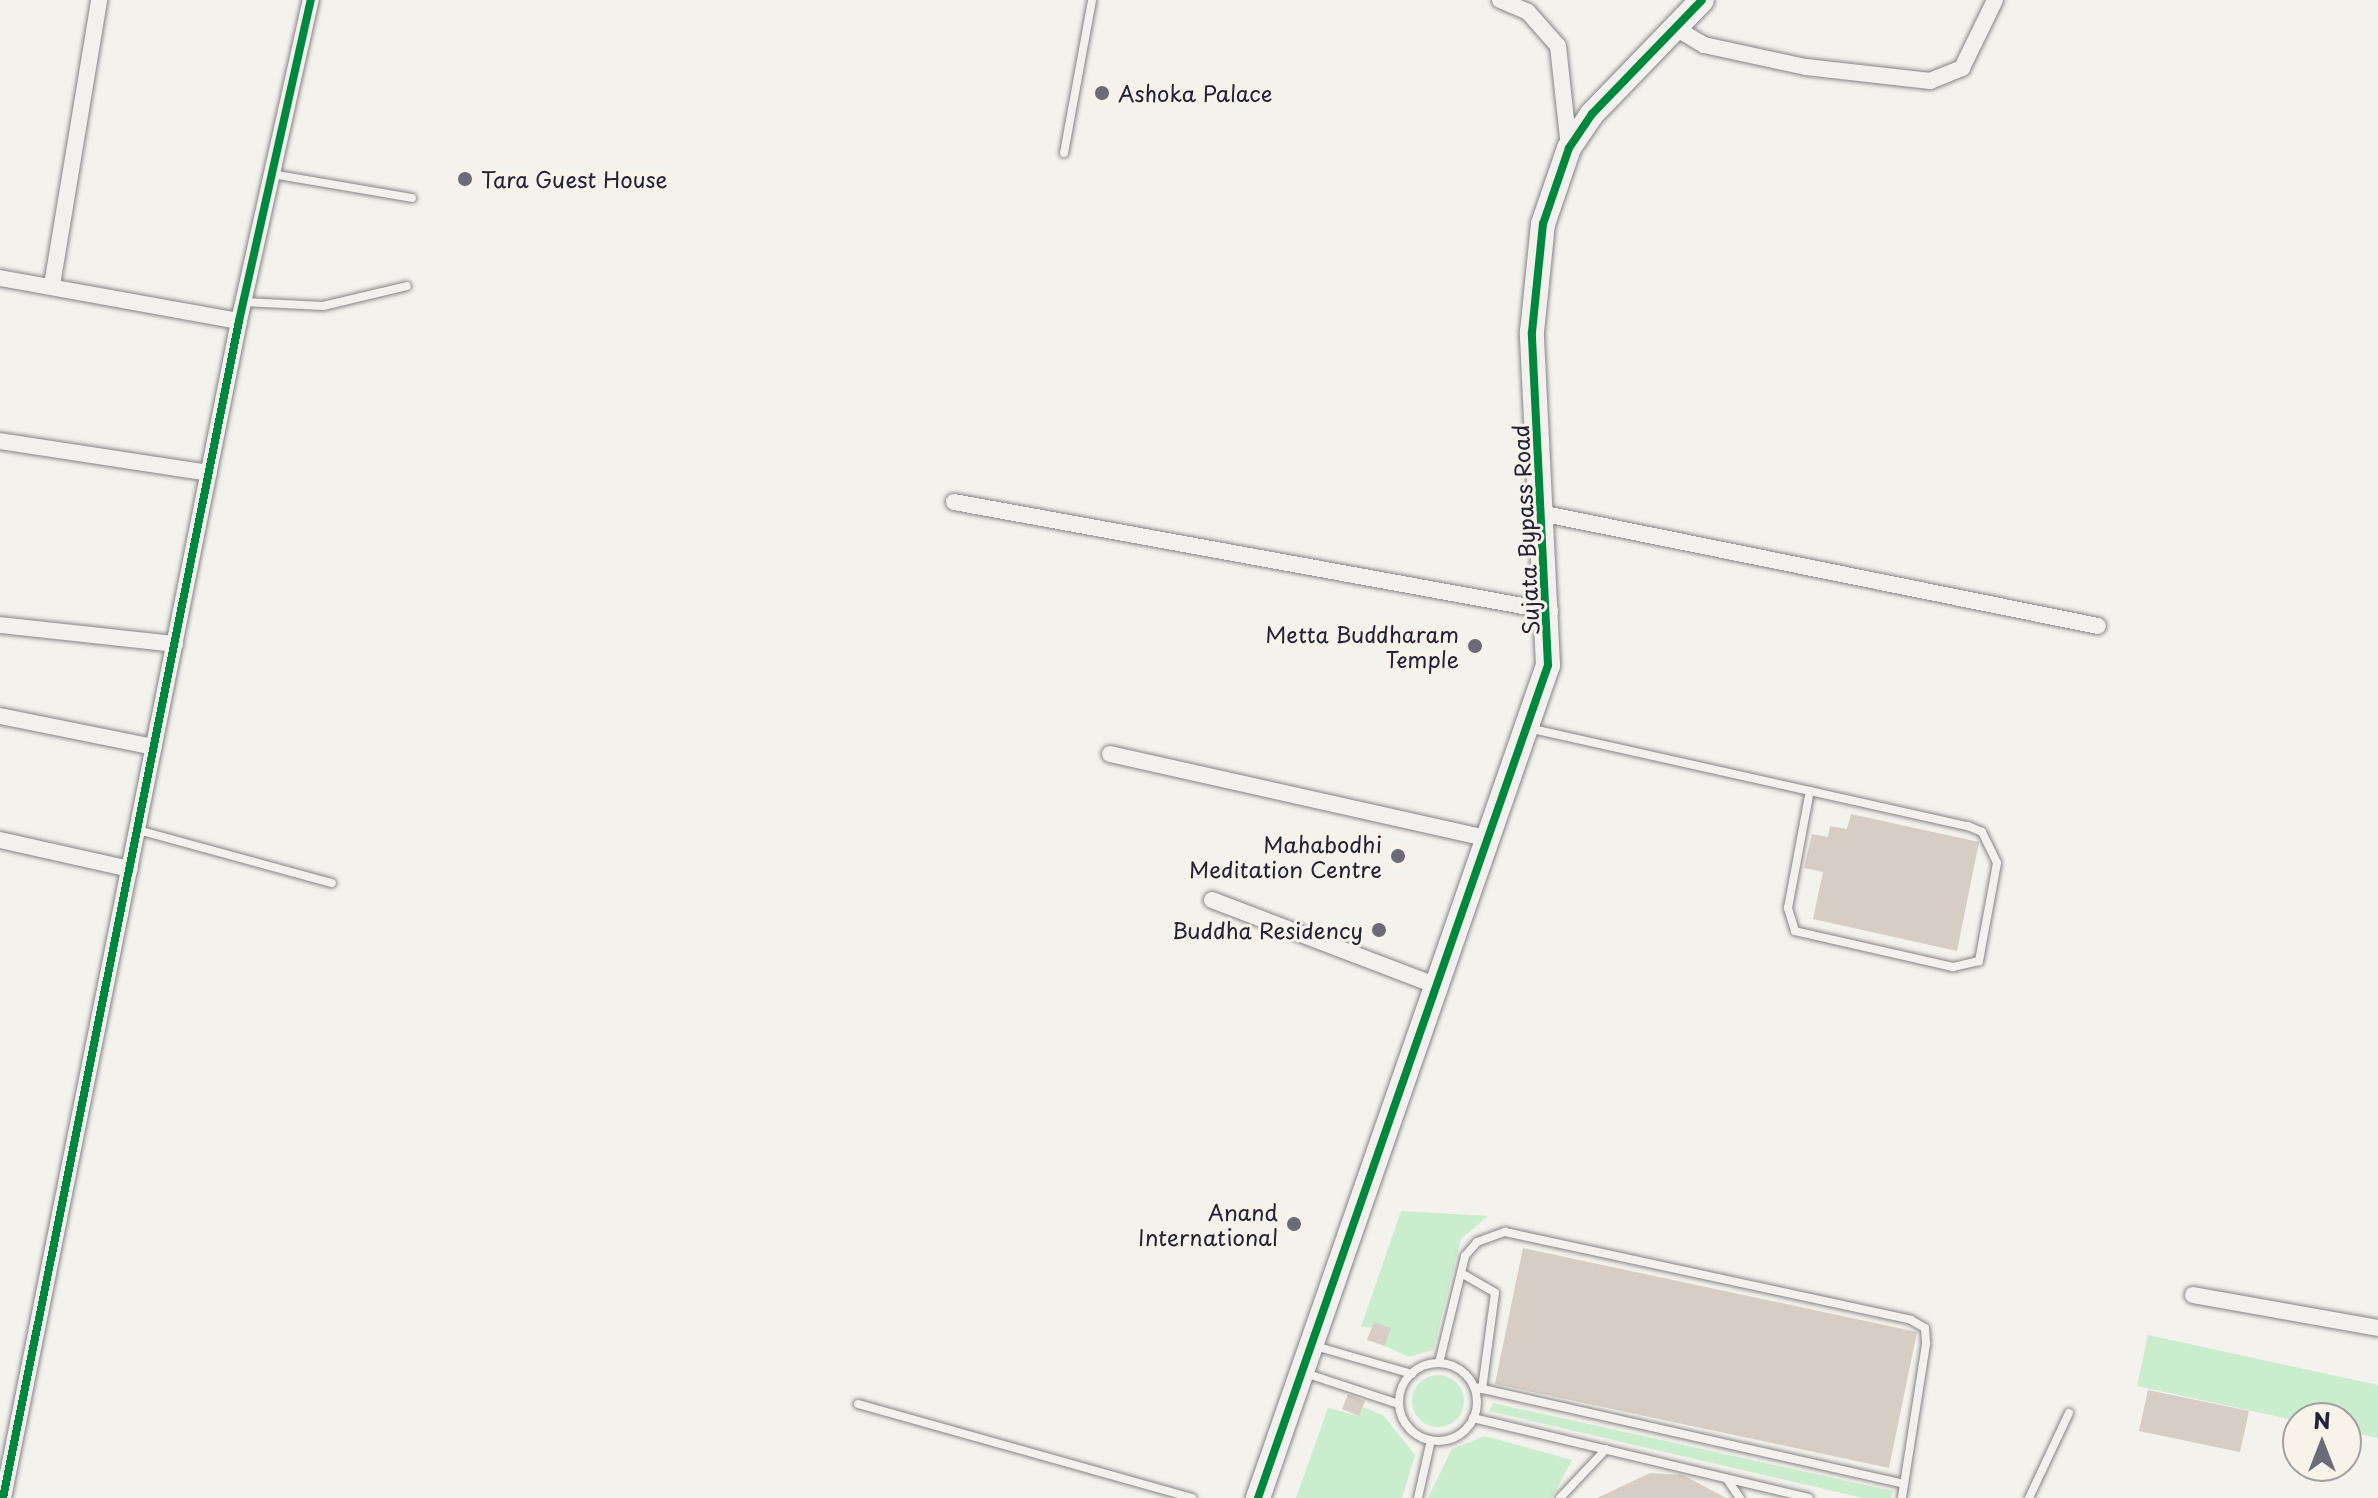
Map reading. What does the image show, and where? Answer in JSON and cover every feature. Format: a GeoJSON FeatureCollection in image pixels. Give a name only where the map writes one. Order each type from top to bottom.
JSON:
{"type":"FeatureCollection","features":[{"type":"Feature","properties":{"kind":"street"},"geometry":{"type":"LineString","coordinates":[[52,285],[99,0]]}},
{"type":"Feature","properties":{"kind":"street"},"geometry":{"type":"LineString","coordinates":[[3,1498],[243,301],[311,0]]}},
{"type":"Feature","properties":{"kind":"street"},"geometry":{"type":"LineString","coordinates":[[1500,0],[1528,12],[1558,46],[1569,148]]}},
{"type":"Feature","properties":{"kind":"street","name":"Sujata Bypass Road"},"geometry":{"type":"LineString","coordinates":[[1258,1498],[1440,987],[1548,665],[1550,611],[1534,295],[1543,224],[1569,148],[1608,92],[1689,37],[1702,0]]}},
{"type":"Feature","properties":{"kind":"street"},"geometry":{"type":"LineString","coordinates":[[1689,37],[1867,78],[1930,81],[1962,68],[1995,0]]}},
{"type":"Feature","properties":{"kind":"street"},"geometry":{"type":"LineString","coordinates":[[0,278],[239,321]]}},
{"type":"Feature","properties":{"kind":"street"},"geometry":{"type":"LineString","coordinates":[[0,441],[209,473]]}},
{"type":"Feature","properties":{"kind":"street"},"geometry":{"type":"LineString","coordinates":[[954,502],[1550,611]]}},
{"type":"Feature","properties":{"kind":"street"},"geometry":{"type":"LineString","coordinates":[[1545,514],[2098,626]]}},
{"type":"Feature","properties":{"kind":"street"},"geometry":{"type":"LineString","coordinates":[[0,625],[175,644]]}},
{"type":"Feature","properties":{"kind":"street"},"geometry":{"type":"LineString","coordinates":[[0,716],[154,747]]}},
{"type":"Feature","properties":{"kind":"street"},"geometry":{"type":"LineString","coordinates":[[1110,754],[1490,839]]}},
{"type":"Feature","properties":{"kind":"street"},"geometry":{"type":"LineString","coordinates":[[0,840],[130,869]]}},
{"type":"Feature","properties":{"kind":"street"},"geometry":{"type":"LineString","coordinates":[[1212,900],[1440,987]]}},
{"type":"Feature","properties":{"kind":"street"},"geometry":{"type":"LineString","coordinates":[[2193,1295],[2378,1328]]}},
{"type":"Feature","properties":{"kind":"lane"},"geometry":{"type":"LineString","coordinates":[[1064,153],[1092,0]]}},
{"type":"Feature","properties":{"kind":"lane"},"geometry":{"type":"LineString","coordinates":[[272,174],[412,198]]}},
{"type":"Feature","properties":{"kind":"lane"},"geometry":{"type":"LineString","coordinates":[[243,301],[323,306],[407,286]]}},
{"type":"Feature","properties":{"kind":"lane"},"geometry":{"type":"LineString","coordinates":[[1528,728],[1810,791],[1982,832],[1997,863],[1979,961],[1953,967],[1795,931],[1788,908],[1810,791]]}},
{"type":"Feature","properties":{"kind":"lane"},"geometry":{"type":"LineString","coordinates":[[138,830],[332,883]]}},
{"type":"Feature","properties":{"kind":"lane"},"geometry":{"type":"LineString","coordinates":[[1439,1363],[1461,1273],[1477,1242],[1505,1232],[1919,1323],[1926,1344],[1902,1498]]}},
{"type":"Feature","properties":{"kind":"lane"},"geometry":{"type":"LineString","coordinates":[[1412,1374],[1399,1404],[1409,1428],[1431,1440],[1457,1436],[1473,1418],[1495,1293],[1461,1273]]}},
{"type":"Feature","properties":{"kind":"lane"},"geometry":{"type":"LineString","coordinates":[[1314,1346],[1412,1374],[1439,1363],[1463,1372],[1478,1388],[1904,1484]]}},
{"type":"Feature","properties":{"kind":"lane"},"geometry":{"type":"LineString","coordinates":[[1305,1373],[1399,1404]]}},
{"type":"Feature","properties":{"kind":"lane"},"geometry":{"type":"LineString","coordinates":[[858,1404],[1192,1498]]}},
{"type":"Feature","properties":{"kind":"lane"},"geometry":{"type":"LineString","coordinates":[[2029,1498],[2069,1413]]}},
{"type":"Feature","properties":{"kind":"lane"},"geometry":{"type":"LineString","coordinates":[[1473,1418],[1809,1498]]}},
{"type":"Feature","properties":{"kind":"lane"},"geometry":{"type":"LineString","coordinates":[[1418,1498],[1431,1440]]}},
{"type":"Feature","properties":{"kind":"lane"},"geometry":{"type":"LineString","coordinates":[[1560,1498],[1606,1449]]}},
{"type":"Feature","properties":{"kind":"lane"},"geometry":{"type":"LineString","coordinates":[[1727,1478],[1740,1498]]}},
{"type":"Feature","properties":{"kind":"green space"},"geometry":{"type":"Polygon","coordinates":[[[1401,1211],[1488,1216],[1461,1239],[1433,1350],[1409,1357],[1385,1346],[1391,1328],[1361,1327],[1401,1211]]]}},
{"type":"Feature","properties":{"kind":"green space"},"geometry":{"type":"Polygon","coordinates":[[[2148,1335],[2378,1385],[2378,1438],[2362,1434],[2362,1402],[2282,1402],[2282,1418],[2137,1386],[2148,1335]]]}},
{"type":"Feature","properties":{"kind":"green space"},"geometry":{"type":"Polygon","coordinates":[[[1438,1375],[1456,1383],[1464,1401],[1456,1419],[1438,1427],[1420,1419],[1412,1401],[1420,1383],[1438,1375]]]}},
{"type":"Feature","properties":{"kind":"green space"},"geometry":{"type":"Polygon","coordinates":[[[1493,1403],[1893,1491],[1891,1498],[1863,1498],[1489,1411],[1493,1403]]]}},
{"type":"Feature","properties":{"kind":"green space"},"geometry":{"type":"Polygon","coordinates":[[[1363,1407],[1384,1416],[1415,1455],[1402,1498],[1296,1498],[1328,1408],[1359,1416],[1363,1407]]]}},
{"type":"Feature","properties":{"kind":"green space"},"geometry":{"type":"Polygon","coordinates":[[[1485,1436],[1572,1460],[1552,1498],[1428,1498],[1452,1449],[1485,1436]]]}},
{"type":"Feature","properties":{"kind":"building"},"geometry":{"type":"Polygon","coordinates":[[[1851,814],[1979,842],[1957,951],[1813,919],[1823,872],[1804,868],[1812,834],[1828,837],[1830,826],[1847,829],[1851,814]]]}},
{"type":"Feature","properties":{"kind":"building"},"geometry":{"type":"Polygon","coordinates":[[[1523,1248],[1917,1332],[1889,1468],[1495,1384],[1523,1248]]]}},
{"type":"Feature","properties":{"kind":"building"},"geometry":{"type":"Polygon","coordinates":[[[1374,1322],[1391,1328],[1385,1346],[1367,1340],[1374,1322]]]}},
{"type":"Feature","properties":{"kind":"building"},"geometry":{"type":"Polygon","coordinates":[[[2148,1390],[2249,1411],[2240,1452],[2139,1431],[2148,1390]]]}},
{"type":"Feature","properties":{"kind":"building"},"geometry":{"type":"Polygon","coordinates":[[[1348,1394],[1365,1401],[1359,1416],[1342,1409],[1348,1394]]]}},
{"type":"Feature","properties":{"kind":"building"},"geometry":{"type":"Polygon","coordinates":[[[1650,1473],[1683,1475],[1726,1498],[1597,1498],[1650,1473]]]}},
{"type":"Feature","properties":{"kind":"cycle path"},"geometry":{"type":"LineString","coordinates":[[3,1498],[239,321],[311,0]]}},
{"type":"Feature","properties":{"kind":"cycle path"},"geometry":{"type":"LineString","coordinates":[[1258,1498],[1548,665],[1532,332],[1543,224],[1569,148],[1592,114],[1702,0]]}},
{"type":"Feature","properties":{"kind":"place","name":"Ashoka Palace"},"geometry":{"type":"Point","coordinates":[1102,93]}},
{"type":"Feature","properties":{"kind":"place","name":"Tara Guest House"},"geometry":{"type":"Point","coordinates":[465,179]}},
{"type":"Feature","properties":{"kind":"place","name":"Metta Buddharam Temple"},"geometry":{"type":"Point","coordinates":[1475,646]}},
{"type":"Feature","properties":{"kind":"place","name":"Mahabodhi Meditation Centre"},"geometry":{"type":"Point","coordinates":[1398,856]}},
{"type":"Feature","properties":{"kind":"place","name":"Buddha Residency"},"geometry":{"type":"Point","coordinates":[1379,930]}},
{"type":"Feature","properties":{"kind":"place","name":"Anand International"},"geometry":{"type":"Point","coordinates":[1294,1224]}}]}
